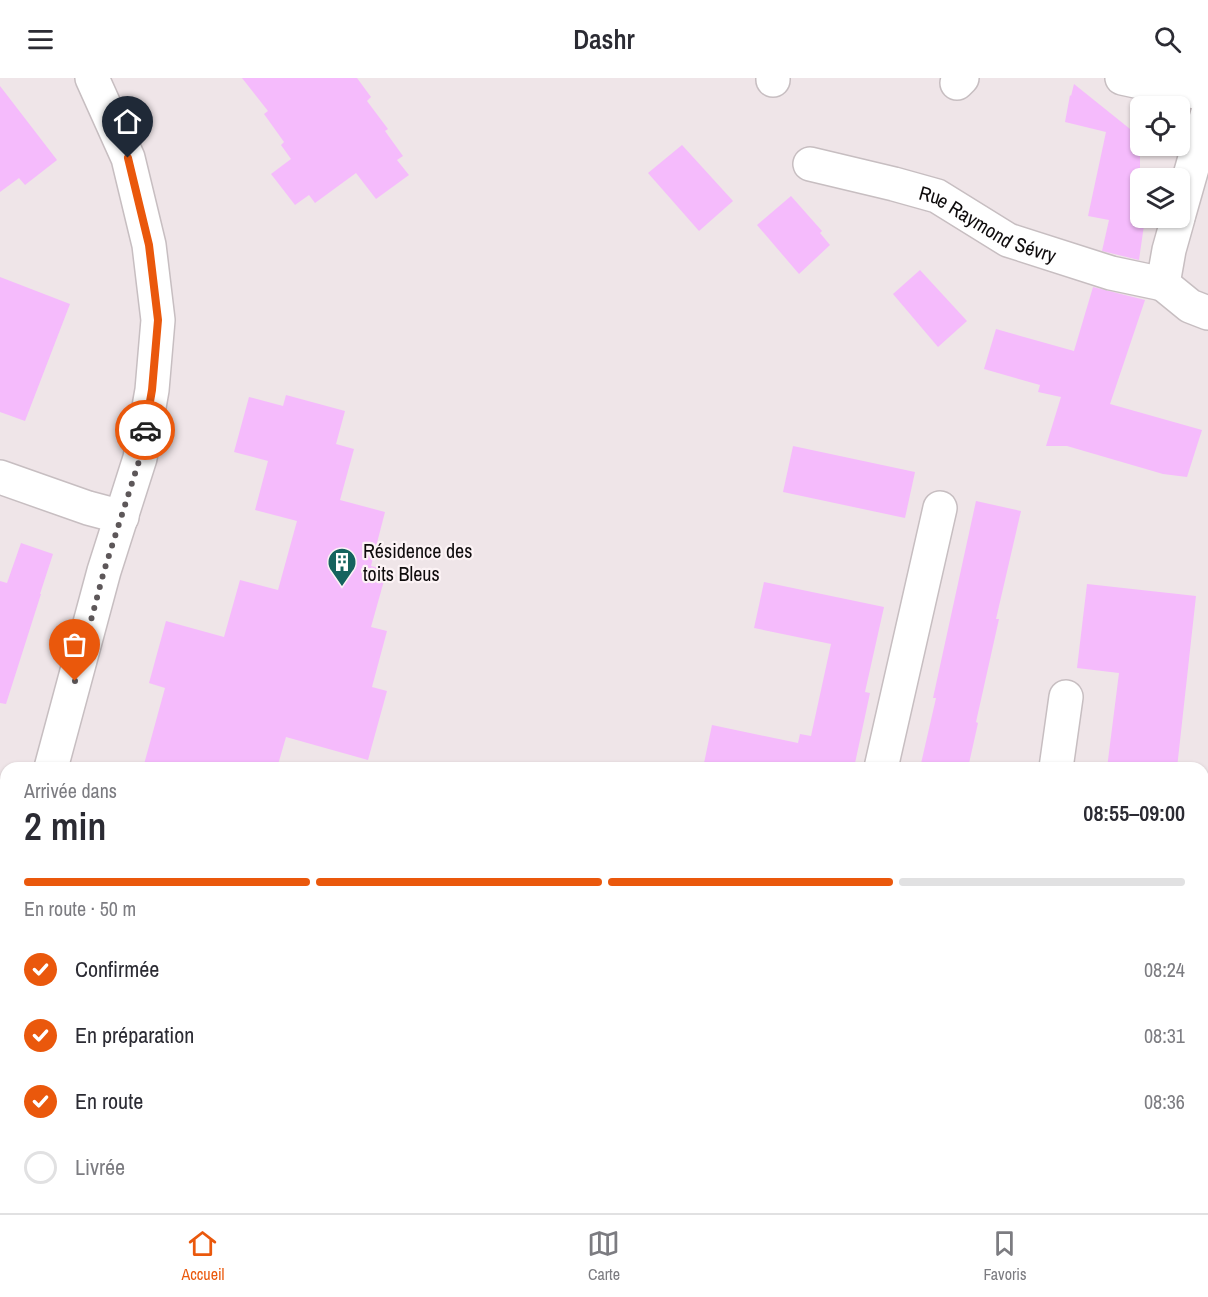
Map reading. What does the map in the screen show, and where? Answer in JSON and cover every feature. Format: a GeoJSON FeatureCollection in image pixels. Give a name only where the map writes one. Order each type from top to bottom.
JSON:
{"type":"FeatureCollection","features":[{"type":"Feature","properties":{"kind":"street"},"geometry":{"type":"LineString","coordinates":[[53,762],[104,571],[140,458],[152,390],[158,320],[149,245],[128,158],[92,78]]}},
{"type":"Feature","properties":{"kind":"street"},"geometry":{"type":"LineString","coordinates":[[1122,78],[1208,94]]}},
{"type":"Feature","properties":{"kind":"street"},"geometry":{"type":"LineString","coordinates":[[1190,174],[1208,112]]}},
{"type":"Feature","properties":{"kind":"street","name":"Rue Raymond Sévry"},"geometry":{"type":"LineString","coordinates":[[810,164],[937,196],[1008,240],[1111,273],[1164,284],[1190,306],[1208,313]]}},
{"type":"Feature","properties":{"kind":"street"},"geometry":{"type":"LineString","coordinates":[[1164,284],[1175,228]]}},
{"type":"Feature","properties":{"kind":"street"},"geometry":{"type":"LineString","coordinates":[[0,477],[88,508],[122,517]]}},
{"type":"Feature","properties":{"kind":"street"},"geometry":{"type":"LineString","coordinates":[[882,762],[940,508]]}},
{"type":"Feature","properties":{"kind":"street"},"geometry":{"type":"LineString","coordinates":[[1057,762],[1066,697]]}},
{"type":"Feature","properties":{"kind":"building"},"geometry":{"type":"Polygon","coordinates":[[[242,78],[357,78],[371,97],[367,101],[388,129],[385,131],[403,156],[397,160],[409,175],[376,199],[356,173],[315,203],[309,195],[295,205],[271,174],[291,159],[281,145],[284,142],[264,114],[268,111],[242,78]]]}},
{"type":"Feature","properties":{"kind":"building"},"geometry":{"type":"Polygon","coordinates":[[[1074,84],[1130,129],[1130,156],[1140,156],[1140,168],[1130,168],[1130,228],[1144,228],[1139,260],[1102,251],[1109,220],[1088,216],[1106,132],[1065,122],[1074,84]]]}},
{"type":"Feature","properties":{"kind":"building"},"geometry":{"type":"Polygon","coordinates":[[[0,86],[57,160],[25,185],[19,178],[0,192],[0,86]]]}},
{"type":"Feature","properties":{"kind":"building"},"geometry":{"type":"Polygon","coordinates":[[[682,145],[733,201],[699,231],[648,173],[682,145]]]}},
{"type":"Feature","properties":{"kind":"building"},"geometry":{"type":"Polygon","coordinates":[[[791,196],[822,231],[820,233],[830,245],[799,274],[757,225],[791,196]]]}},
{"type":"Feature","properties":{"kind":"building"},"geometry":{"type":"Polygon","coordinates":[[[920,270],[967,321],[938,347],[893,294],[920,270]]]}},
{"type":"Feature","properties":{"kind":"building"},"geometry":{"type":"Polygon","coordinates":[[[0,277],[70,304],[25,421],[0,412],[0,277]]]}},
{"type":"Feature","properties":{"kind":"building"},"geometry":{"type":"Polygon","coordinates":[[[1093,287],[1145,300],[1110,404],[1202,430],[1187,477],[1163,474],[1067,446],[1046,446],[1061,397],[1038,392],[1040,385],[984,369],[996,329],[1074,351],[1093,287]]]}},
{"type":"Feature","properties":{"kind":"building","name":"Résidence des toits Bleus"},"geometry":{"type":"Polygon","coordinates":[[[286,395],[345,411],[336,444],[354,449],[340,500],[385,512],[371,566],[387,570],[371,627],[387,631],[372,687],[387,691],[368,760],[286,737],[279,762],[145,762],[165,688],[149,683],[166,621],[224,637],[240,580],[278,590],[297,521],[255,510],[268,461],[234,452],[249,397],[283,406],[286,395]]]}},
{"type":"Feature","properties":{"kind":"building"},"geometry":{"type":"Polygon","coordinates":[[[793,446],[915,472],[905,518],[783,492],[793,446]]]}},
{"type":"Feature","properties":{"kind":"building"},"geometry":{"type":"Polygon","coordinates":[[[976,501],[1021,511],[996,619],[999,619],[969,762],[921,762],[936,698],[933,698],[976,501]]]}},
{"type":"Feature","properties":{"kind":"building"},"geometry":{"type":"Polygon","coordinates":[[[21,543],[53,554],[6,704],[0,703],[0,581],[7,583],[21,543]]]}},
{"type":"Feature","properties":{"kind":"building"},"geometry":{"type":"Polygon","coordinates":[[[764,582],[884,607],[865,692],[870,693],[855,762],[704,762],[712,725],[798,743],[800,734],[811,736],[831,644],[754,628],[764,582]]]}},
{"type":"Feature","properties":{"kind":"building"},"geometry":{"type":"Polygon","coordinates":[[[1087,584],[1196,596],[1178,762],[1108,762],[1119,673],[1077,668],[1087,584]]]}},
{"type":"Feature","properties":{"kind":"way so far"},"geometry":{"type":"LineString","coordinates":[[75,681],[104,571],[140,458],[145,430]]}},
{"type":"Feature","properties":{"kind":"place","name":"Résidence des toits Bleus"},"geometry":{"type":"Point","coordinates":[342,588]}},
{"type":"Feature","properties":{"kind":"route"},"geometry":{"type":"LineString","coordinates":[[128,158],[149,245],[158,320],[152,390],[145,430]]}}]}
